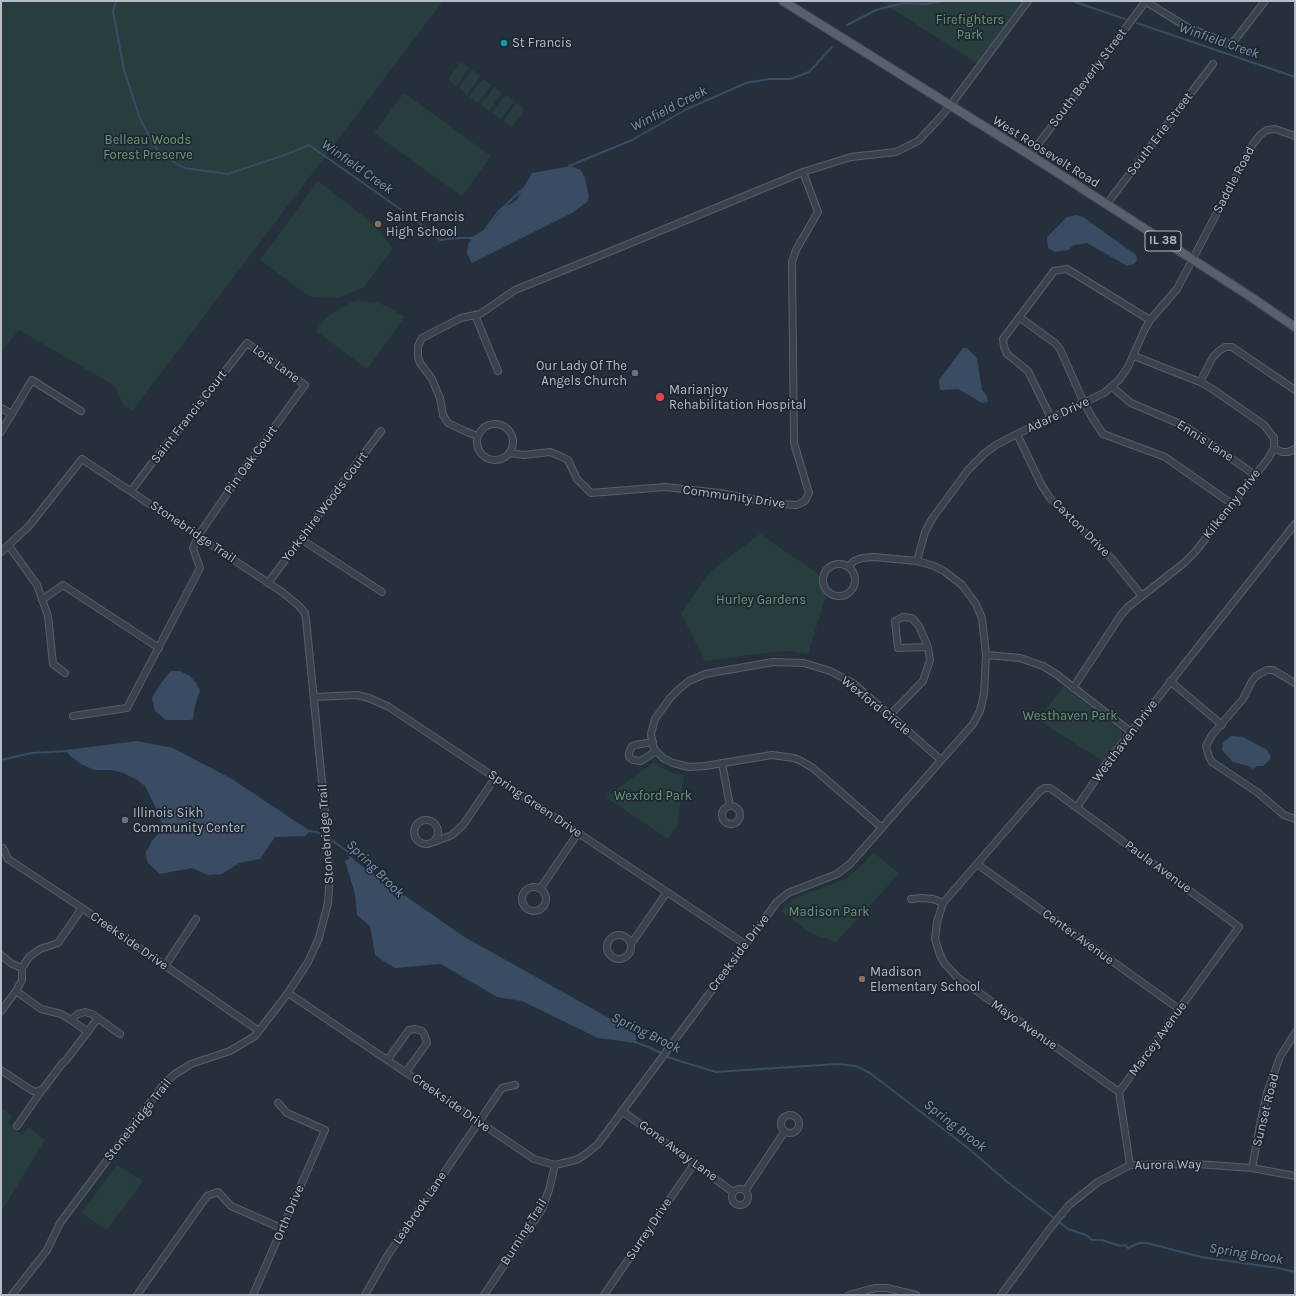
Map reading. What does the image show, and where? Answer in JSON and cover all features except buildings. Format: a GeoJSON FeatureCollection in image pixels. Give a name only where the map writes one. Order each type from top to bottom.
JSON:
{"type":"FeatureCollection","features":[{"type":"Feature","properties":{"kind":"main road","name":"West Roosevelt Road"},"geometry":{"type":"LineString","coordinates":[[783,1],[1030,155],[1248,295],[1295,327]]}},
{"type":"Feature","properties":{"kind":"street"},"geometry":{"type":"LineString","coordinates":[[510,453],[513,441],[512,435],[509,429],[504,425],[491,424],[485,426],[480,430],[477,436],[448,422],[443,415],[440,398],[432,379],[420,363],[418,357],[418,346],[422,338],[461,318],[480,314],[514,290],[803,172],[851,157],[896,152],[918,141],[950,106],[1028,1]]}},
{"type":"Feature","properties":{"kind":"street"},"geometry":{"type":"LineString","coordinates":[[1146,1],[1186,27],[1231,45],[1265,1]]}},
{"type":"Feature","properties":{"kind":"street","name":"South Beverly Street"},"geometry":{"type":"LineString","coordinates":[[1030,155],[1146,1]]}},
{"type":"Feature","properties":{"kind":"street","name":"South Erie Street"},"geometry":{"type":"LineString","coordinates":[[1106,205],[1213,64]]}},
{"type":"Feature","properties":{"kind":"street","name":"Saddle Road"},"geometry":{"type":"LineString","coordinates":[[1193,260],[1257,138],[1268,130],[1276,129],[1295,136]]}},
{"type":"Feature","properties":{"kind":"street","name":"Community Drive"},"geometry":{"type":"LineString","coordinates":[[477,436],[477,447],[480,452],[489,459],[500,459],[510,453],[524,455],[550,452],[568,460],[577,479],[591,493],[666,487],[720,493],[778,504],[797,505],[805,501],[809,493],[794,443],[792,262],[796,250],[818,212],[803,172]]}},
{"type":"Feature","properties":{"kind":"street","name":"Adare Drive"},"geometry":{"type":"LineString","coordinates":[[917,561],[922,541],[930,523],[968,470],[985,453],[996,445],[1017,434],[1104,393],[1126,372],[1134,356],[1140,338],[1150,320],[1177,289],[1193,260]]}},
{"type":"Feature","properties":{"kind":"street"},"geometry":{"type":"LineString","coordinates":[[1051,418],[1028,371],[1007,354],[1003,339],[1054,271],[1067,269],[1150,320]]}},
{"type":"Feature","properties":{"kind":"street"},"geometry":{"type":"LineString","coordinates":[[475,315],[498,372]]}},
{"type":"Feature","properties":{"kind":"street"},"geometry":{"type":"LineString","coordinates":[[1019,317],[1060,349],[1084,403],[1103,434],[1165,457],[1232,504]]}},
{"type":"Feature","properties":{"kind":"street","name":"Lois Lane"},"geometry":{"type":"LineString","coordinates":[[247,343],[305,385]]}},
{"type":"Feature","properties":{"kind":"street","name":"Saint Francis Court"},"geometry":{"type":"LineString","coordinates":[[132,491],[161,451],[192,414],[247,343]]}},
{"type":"Feature","properties":{"kind":"street"},"geometry":{"type":"LineString","coordinates":[[1200,382],[1214,356],[1219,351],[1232,347],[1295,390]]}},
{"type":"Feature","properties":{"kind":"street"},"geometry":{"type":"LineString","coordinates":[[1134,356],[1200,382],[1211,388],[1264,425],[1274,438],[1274,448],[1282,452],[1288,452],[1295,449]]}},
{"type":"Feature","properties":{"kind":"street"},"geometry":{"type":"LineString","coordinates":[[1,432],[32,380],[80,411]]}},
{"type":"Feature","properties":{"kind":"street","name":"Pin Oak Court"},"geometry":{"type":"LineString","coordinates":[[198,536],[246,466],[305,385]]}},
{"type":"Feature","properties":{"kind":"street","name":"Ennis Lane"},"geometry":{"type":"LineString","coordinates":[[1112,387],[1131,404],[1185,426],[1255,475]]}},
{"type":"Feature","properties":{"kind":"street"},"geometry":{"type":"LineString","coordinates":[[1,408],[12,414]]}},
{"type":"Feature","properties":{"kind":"street","name":"Yorkshire Woods Court"},"geometry":{"type":"LineString","coordinates":[[268,583],[381,431]]}},
{"type":"Feature","properties":{"kind":"street","name":"Caxton Drive"},"geometry":{"type":"LineString","coordinates":[[1017,434],[1041,484],[1050,498],[1112,559],[1142,596]]}},
{"type":"Feature","properties":{"kind":"street","name":"Kilkenny Drive"},"geometry":{"type":"LineString","coordinates":[[1073,688],[1121,615],[1128,607],[1190,558],[1268,459],[1274,448]]}},
{"type":"Feature","properties":{"kind":"street","name":"Stonebridge Trail"},"geometry":{"type":"LineString","coordinates":[[9,546],[29,526],[82,459],[289,597],[305,614],[329,854],[330,888],[323,926],[308,962],[288,993],[256,1036],[233,1050],[192,1064],[175,1074],[164,1084],[60,1223],[47,1250],[12,1295]]}},
{"type":"Feature","properties":{"kind":"street","name":"Westhaven Drive"},"geometry":{"type":"LineString","coordinates":[[1077,807],[1170,681],[1294,528]]}},
{"type":"Feature","properties":{"kind":"street"},"geometry":{"type":"LineString","coordinates":[[72,716],[127,708],[200,568],[193,548],[198,536]]}},
{"type":"Feature","properties":{"kind":"street"},"geometry":{"type":"LineString","coordinates":[[301,539],[382,592]]}},
{"type":"Feature","properties":{"kind":"street"},"geometry":{"type":"LineString","coordinates":[[1,552],[9,546],[36,585],[48,616],[53,664],[65,673]]}},
{"type":"Feature","properties":{"kind":"street","name":"Creekside Drive"},"geometry":{"type":"LineString","coordinates":[[288,993],[388,1059],[530,1157],[541,1162],[555,1165],[576,1160],[592,1150],[774,906],[782,897],[796,889],[841,871],[850,864],[973,724],[980,711],[984,694],[986,655],[982,618],[970,593],[944,571],[934,566],[917,561],[862,558],[854,561],[848,566]]}},
{"type":"Feature","properties":{"kind":"street","name":"Creekside Drive"},"geometry":{"type":"LineString","coordinates":[[836,564],[848,566],[854,577],[852,589],[842,596],[835,596],[825,589],[823,577],[825,571],[830,566],[836,564]]}},
{"type":"Feature","properties":{"kind":"street"},"geometry":{"type":"LineString","coordinates":[[42,600],[63,585],[158,648]]}},
{"type":"Feature","properties":{"kind":"street"},"geometry":{"type":"LineString","coordinates":[[890,715],[923,681],[930,660],[928,647],[919,626],[912,618],[903,617],[895,621],[898,648],[928,647]]}},
{"type":"Feature","properties":{"kind":"street"},"geometry":{"type":"LineString","coordinates":[[986,655],[1020,658],[1035,662],[1050,670],[1131,732]]}},
{"type":"Feature","properties":{"kind":"street","name":"Wexford Circle"},"geometry":{"type":"LineString","coordinates":[[656,751],[652,734],[655,719],[674,694],[689,681],[705,674],[774,662],[789,662],[804,663],[830,671],[853,683],[941,760]]}},
{"type":"Feature","properties":{"kind":"street"},"geometry":{"type":"LineString","coordinates":[[1295,683],[1273,670],[1262,672],[1252,681],[1243,699],[1212,736],[1206,746],[1208,757],[1212,762],[1257,792],[1284,815],[1295,819]]}},
{"type":"Feature","properties":{"kind":"street"},"geometry":{"type":"LineString","coordinates":[[1170,681],[1222,725]]}},
{"type":"Feature","properties":{"kind":"street","name":"Spring Green Drive"},"geometry":{"type":"LineString","coordinates":[[314,697],[357,695],[381,702],[745,944]]}},
{"type":"Feature","properties":{"kind":"street"},"geometry":{"type":"LineString","coordinates":[[653,742],[632,746],[629,757],[633,760],[641,761],[656,751],[663,758],[673,763],[689,767],[705,766],[772,755],[786,756],[801,760],[813,768],[882,828]]}},
{"type":"Feature","properties":{"kind":"street"},"geometry":{"type":"LineString","coordinates":[[722,763],[730,806]]}},
{"type":"Feature","properties":{"kind":"street"},"geometry":{"type":"LineString","coordinates":[[434,842],[452,835],[463,825],[496,778]]}},
{"type":"Feature","properties":{"kind":"street"},"geometry":{"type":"LineString","coordinates":[[911,900],[922,898],[933,899],[943,903],[1042,789],[1050,788],[1077,807]]}},
{"type":"Feature","properties":{"kind":"street","name":"Paula Avenue"},"geometry":{"type":"LineString","coordinates":[[1077,807],[1240,927]]}},
{"type":"Feature","properties":{"kind":"street"},"geometry":{"type":"LineString","coordinates":[[540,889],[578,832]]}},
{"type":"Feature","properties":{"kind":"street","name":"Creekside Drive"},"geometry":{"type":"LineString","coordinates":[[3,848],[8,859],[82,908],[259,1031]]}},
{"type":"Feature","properties":{"kind":"street","name":"Center Avenue"},"geometry":{"type":"LineString","coordinates":[[977,864],[1179,1009]]}},
{"type":"Feature","properties":{"kind":"street"},"geometry":{"type":"LineString","coordinates":[[631,944],[668,892]]}},
{"type":"Feature","properties":{"kind":"street","name":"Mayo Avenue"},"geometry":{"type":"LineString","coordinates":[[943,903],[937,922],[935,939],[940,955],[951,972],[1119,1092]]}},
{"type":"Feature","properties":{"kind":"street"},"geometry":{"type":"LineString","coordinates":[[1,1011],[16,991],[22,980],[22,968],[29,956],[40,949],[58,943],[82,908]]}},
{"type":"Feature","properties":{"kind":"street"},"geometry":{"type":"LineString","coordinates":[[165,966],[196,919]]}},
{"type":"Feature","properties":{"kind":"street","name":"Marcey Avenue"},"geometry":{"type":"LineString","coordinates":[[1119,1092],[1240,927]]}},
{"type":"Feature","properties":{"kind":"street"},"geometry":{"type":"LineString","coordinates":[[1,955],[12,964],[22,968]]}},
{"type":"Feature","properties":{"kind":"street"},"geometry":{"type":"LineString","coordinates":[[16,991],[42,1009],[61,1014],[88,1032]]}},
{"type":"Feature","properties":{"kind":"street"},"geometry":{"type":"LineString","coordinates":[[71,1020],[78,1014],[85,1012],[92,1014],[120,1034]]}},
{"type":"Feature","properties":{"kind":"street"},"geometry":{"type":"LineString","coordinates":[[17,1126],[61,1065],[68,1060],[98,1018]]}},
{"type":"Feature","properties":{"kind":"street"},"geometry":{"type":"LineString","coordinates":[[388,1059],[409,1030],[415,1029],[422,1031],[426,1036],[427,1043],[406,1072]]}},
{"type":"Feature","properties":{"kind":"street","name":"Sunset Road"},"geometry":{"type":"LineString","coordinates":[[1252,1168],[1264,1107],[1272,1077],[1280,1057],[1295,1033]]}},
{"type":"Feature","properties":{"kind":"street"},"geometry":{"type":"LineString","coordinates":[[1,1070],[34,1091],[43,1089]]}},
{"type":"Feature","properties":{"kind":"street","name":"Leabrook Lane"},"geometry":{"type":"LineString","coordinates":[[365,1295],[388,1255],[502,1088],[515,1085]]}},
{"type":"Feature","properties":{"kind":"street"},"geometry":{"type":"LineString","coordinates":[[34,1091],[35,1101]]}},
{"type":"Feature","properties":{"kind":"street"},"geometry":{"type":"LineString","coordinates":[[1119,1092],[1130,1166]]}},
{"type":"Feature","properties":{"kind":"street","name":"Orth Drive"},"geometry":{"type":"LineString","coordinates":[[253,1295],[325,1130],[287,1113],[278,1103]]}},
{"type":"Feature","properties":{"kind":"street","name":"Gone Away Lane"},"geometry":{"type":"LineString","coordinates":[[622,1111],[733,1192]]}},
{"type":"Feature","properties":{"kind":"street"},"geometry":{"type":"LineString","coordinates":[[745,1191],[785,1131]]}},
{"type":"Feature","properties":{"kind":"street","name":"Surrey Drive"},"geometry":{"type":"LineString","coordinates":[[604,1295],[694,1164]]}},
{"type":"Feature","properties":{"kind":"street","name":"Aurora Way"},"geometry":{"type":"LineString","coordinates":[[1000,1295],[1051,1227],[1080,1196],[1098,1182],[1130,1166],[1197,1164],[1252,1168],[1295,1176]]}},
{"type":"Feature","properties":{"kind":"street","name":"Burning Trail"},"geometry":{"type":"LineString","coordinates":[[484,1295],[542,1208],[550,1190],[555,1165]]}},
{"type":"Feature","properties":{"kind":"street"},"geometry":{"type":"LineString","coordinates":[[739,1189],[745,1191],[748,1197],[746,1203],[740,1206],[732,1201],[733,1192],[739,1189]]}},
{"type":"Feature","properties":{"kind":"street"},"geometry":{"type":"LineString","coordinates":[[137,1295],[207,1196],[218,1192],[231,1206],[282,1228]]}},
{"type":"Feature","properties":{"kind":"street"},"geometry":{"type":"LineString","coordinates":[[849,1295],[876,1288],[887,1288],[916,1295]]}},
{"type":"Feature","properties":{"kind":"green space","name":"Belleau Woods Forest Preserve"},"geometry":{"type":"Polygon","coordinates":[[[1,1],[443,1],[132,411],[123,404],[115,386],[19,330],[1,352],[1,1]]]}},
{"type":"Feature","properties":{"kind":"green space","name":"Firefighters Park"},"geometry":{"type":"Polygon","coordinates":[[[880,1],[1023,1],[977,63],[880,1]]]}},
{"type":"Feature","properties":{"kind":"green space"},"geometry":{"type":"Polygon","coordinates":[[[461,62],[469,68],[456,86],[448,79],[461,62]]]}},
{"type":"Feature","properties":{"kind":"green space"},"geometry":{"type":"Polygon","coordinates":[[[472,70],[480,76],[467,94],[459,88],[472,70]]]}},
{"type":"Feature","properties":{"kind":"green space"},"geometry":{"type":"Polygon","coordinates":[[[483,79],[491,85],[478,103],[469,96],[483,79]]]}},
{"type":"Feature","properties":{"kind":"green space"},"geometry":{"type":"Polygon","coordinates":[[[494,87],[502,93],[489,111],[481,105],[494,87]]]}},
{"type":"Feature","properties":{"kind":"green space"},"geometry":{"type":"Polygon","coordinates":[[[404,93],[491,156],[462,196],[374,133],[404,93]]]}},
{"type":"Feature","properties":{"kind":"green space"},"geometry":{"type":"Polygon","coordinates":[[[506,95],[514,101],[501,119],[492,113],[506,95]]]}},
{"type":"Feature","properties":{"kind":"green space"},"geometry":{"type":"Polygon","coordinates":[[[517,103],[525,110],[512,127],[503,121],[517,103]]]}},
{"type":"Feature","properties":{"kind":"green space"},"geometry":{"type":"Polygon","coordinates":[[[318,181],[363,216],[378,230],[393,248],[364,287],[339,298],[312,297],[260,260],[318,181]]]}},
{"type":"Feature","properties":{"kind":"green space"},"geometry":{"type":"Polygon","coordinates":[[[359,299],[360,301],[378,303],[386,306],[405,317],[367,369],[316,331],[323,321],[330,315],[359,299]]]}},
{"type":"Feature","properties":{"kind":"green space","name":"Hurley Gardens"},"geometry":{"type":"Polygon","coordinates":[[[760,534],[817,573],[826,595],[808,654],[792,651],[773,652],[705,661],[681,613],[711,571],[760,534]]]}},
{"type":"Feature","properties":{"kind":"green space","name":"Westhaven Park"},"geometry":{"type":"Polygon","coordinates":[[[1064,686],[1121,731],[1122,735],[1120,739],[1103,761],[1038,720],[1064,686]]]}},
{"type":"Feature","properties":{"kind":"green space","name":"Wexford Park"},"geometry":{"type":"Polygon","coordinates":[[[654,762],[668,771],[675,774],[684,775],[677,826],[668,839],[606,797],[654,762]]]}},
{"type":"Feature","properties":{"kind":"green space","name":"Madison Park"},"geometry":{"type":"Polygon","coordinates":[[[873,852],[899,874],[836,942],[810,933],[781,911],[793,899],[847,878],[865,862],[873,852]]]}},
{"type":"Feature","properties":{"kind":"green space"},"geometry":{"type":"Polygon","coordinates":[[[1,1108],[12,1116],[7,1123],[23,1135],[28,1127],[45,1140],[1,1212],[1,1108]]]}},
{"type":"Feature","properties":{"kind":"green space"},"geometry":{"type":"Polygon","coordinates":[[[117,1165],[143,1181],[107,1230],[81,1213],[117,1165]]]}},
{"type":"Feature","properties":{"kind":"water"},"geometry":{"type":"Polygon","coordinates":[[[571,166],[581,170],[585,178],[589,197],[587,202],[572,213],[472,263],[467,254],[468,245],[472,238],[484,231],[504,207],[516,201],[532,173],[571,166]]]}},
{"type":"Feature","properties":{"kind":"water"},"geometry":{"type":"Polygon","coordinates":[[[1077,215],[1083,217],[1136,255],[1137,260],[1134,264],[1127,266],[1087,243],[1074,245],[1068,250],[1055,252],[1048,248],[1047,237],[1067,217],[1077,215]]]}},
{"type":"Feature","properties":{"kind":"water"},"geometry":{"type":"Polygon","coordinates":[[[963,348],[967,348],[977,358],[982,390],[987,396],[988,402],[982,403],[958,389],[940,390],[939,380],[963,348]]]}},
{"type":"Feature","properties":{"kind":"water"},"geometry":{"type":"Polygon","coordinates":[[[171,671],[180,671],[190,676],[200,691],[195,705],[193,719],[166,720],[155,711],[152,698],[161,683],[171,671]]]}},
{"type":"Feature","properties":{"kind":"water"},"geometry":{"type":"Polygon","coordinates":[[[1231,736],[1243,737],[1267,750],[1270,755],[1270,760],[1263,766],[1257,766],[1253,769],[1249,766],[1233,762],[1222,750],[1223,743],[1231,736]]]}},
{"type":"Feature","properties":{"kind":"water"},"geometry":{"type":"Polygon","coordinates":[[[137,741],[173,748],[232,779],[310,831],[305,836],[275,837],[260,859],[239,863],[222,874],[208,875],[192,868],[160,874],[148,863],[146,857],[146,852],[152,841],[159,833],[162,825],[159,814],[145,786],[136,779],[123,773],[111,770],[94,770],[81,764],[70,756],[66,750],[137,741]]]}},
{"type":"Feature","properties":{"kind":"water"},"geometry":{"type":"Polygon","coordinates":[[[351,858],[463,936],[634,1032],[636,1043],[598,1038],[522,1001],[497,997],[441,964],[395,968],[385,962],[375,955],[370,926],[357,915],[355,894],[345,861],[351,858]]]}},
{"type":"Feature","properties":{"kind":"waterway","name":"Winfield Creek"},"geometry":{"type":"LineString","coordinates":[[116,1],[113,11],[124,70],[140,119],[159,153],[184,168],[228,174],[285,155],[309,145],[413,218],[440,240],[472,238],[484,231],[498,212],[524,188]]}},
{"type":"Feature","properties":{"kind":"waterway","name":"Winfield Creek"},"geometry":{"type":"LineString","coordinates":[[847,25],[876,10],[904,3],[926,4],[943,1]]}},
{"type":"Feature","properties":{"kind":"waterway","name":"Winfield Creek"},"geometry":{"type":"LineString","coordinates":[[1072,1],[1125,19]]}},
{"type":"Feature","properties":{"kind":"waterway","name":"Winfield Creek"},"geometry":{"type":"LineString","coordinates":[[1137,23],[1295,77]]}},
{"type":"Feature","properties":{"kind":"waterway","name":"Winfield Creek"},"geometry":{"type":"LineString","coordinates":[[569,166],[632,140],[687,109],[746,83],[769,79],[790,79],[809,72],[832,47]]}},
{"type":"Feature","properties":{"kind":"waterway","name":"Spring Brook"},"geometry":{"type":"LineString","coordinates":[[1,760],[32,753],[67,751]]}},
{"type":"Feature","properties":{"kind":"waterway","name":"Spring Brook"},"geometry":{"type":"LineString","coordinates":[[308,831],[317,832],[326,837]]}},
{"type":"Feature","properties":{"kind":"waterway","name":"Spring Brook"},"geometry":{"type":"LineString","coordinates":[[330,839],[348,852],[349,856],[353,860]]}},
{"type":"Feature","properties":{"kind":"waterway","name":"Spring Brook"},"geometry":{"type":"LineString","coordinates":[[635,1042],[670,1058],[716,1072],[837,1064],[856,1066],[870,1073],[968,1148],[1005,1180],[1068,1229],[1086,1235],[1092,1240],[1102,1240],[1120,1246],[1125,1245],[1128,1248],[1139,1243],[1147,1243],[1201,1257],[1278,1268],[1295,1272]]}},
{"type":"Feature","properties":{"kind":"place","name":"St Francis"},"geometry":{"type":"Point","coordinates":[504,43]}},
{"type":"Feature","properties":{"kind":"place","name":"Saint Francis High School"},"geometry":{"type":"Point","coordinates":[378,224]}},
{"type":"Feature","properties":{"kind":"place","name":"Our Lady Of The Angels Church"},"geometry":{"type":"Point","coordinates":[635,373]}},
{"type":"Feature","properties":{"kind":"place","name":"Marianjoy Rehabilitation Hospital"},"geometry":{"type":"Point","coordinates":[660,397]}},
{"type":"Feature","properties":{"kind":"place","name":"Illinois Sikh Community Center"},"geometry":{"type":"Point","coordinates":[125,820]}},
{"type":"Feature","properties":{"kind":"place","name":"Madison Elementary School"},"geometry":{"type":"Point","coordinates":[862,979]}}]}
